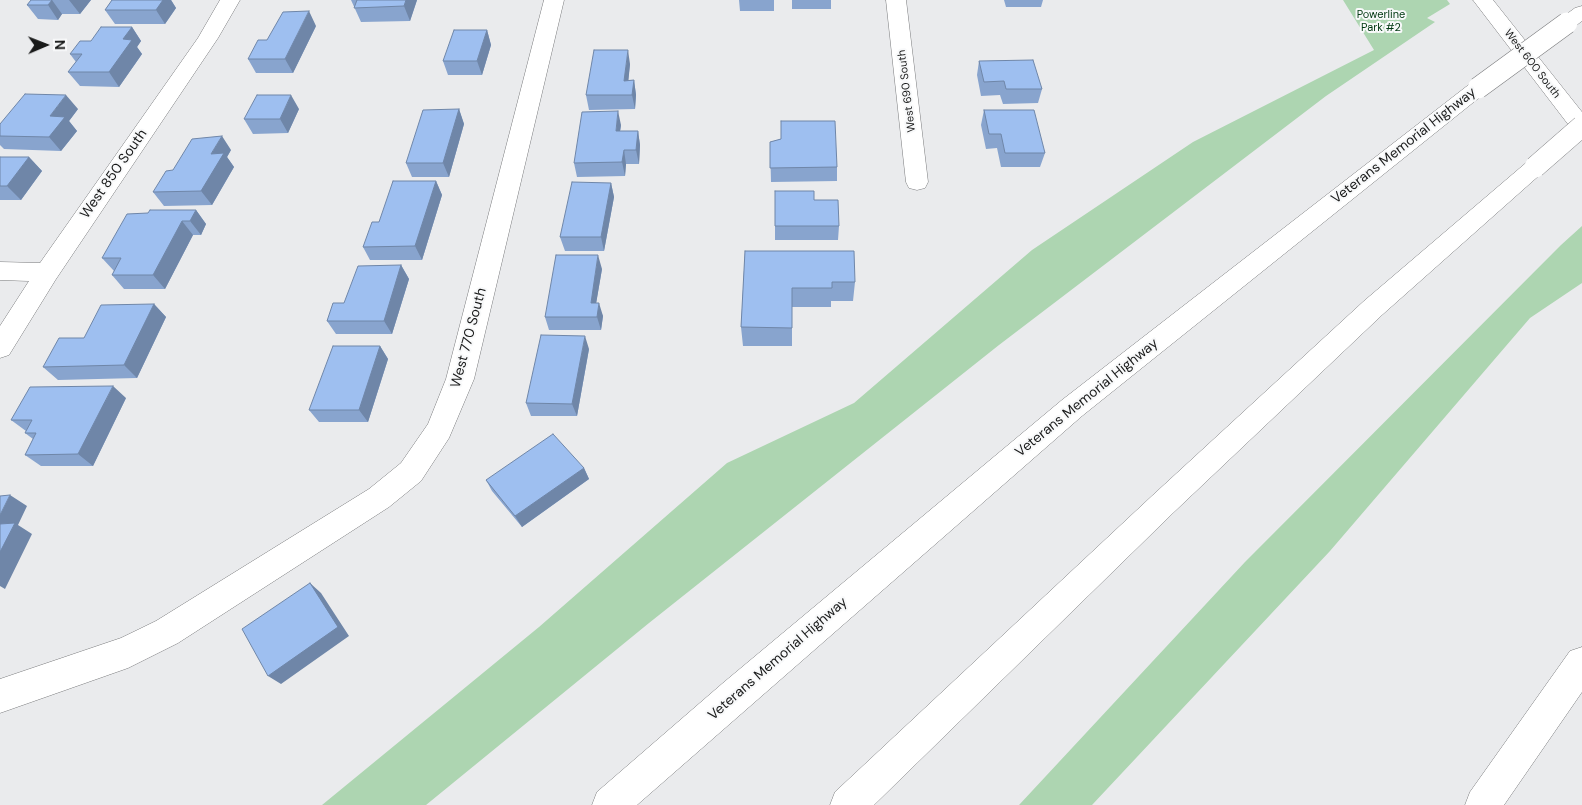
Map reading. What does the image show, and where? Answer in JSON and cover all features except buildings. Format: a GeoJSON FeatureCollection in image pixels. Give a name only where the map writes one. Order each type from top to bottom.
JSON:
{"type":"FeatureCollection","features":[{"type":"Feature","properties":{"kind":"main road","name":"West 850 South"},"geometry":{"type":"LineString","coordinates":[[0,348],[47,272],[208,38],[230,0]]}},
{"type":"Feature","properties":{"kind":"main road","name":"West 770 South"},"geometry":{"type":"LineString","coordinates":[[0,696],[128,652],[167,632],[378,498],[411,472],[439,430],[460,379],[554,0]]}},
{"type":"Feature","properties":{"kind":"main road","name":"West 690 South"},"geometry":{"type":"LineString","coordinates":[[896,0],[918,182]]}},
{"type":"Feature","properties":{"kind":"main road","name":"West 600 South"},"geometry":{"type":"LineString","coordinates":[[1483,0],[1582,127]]}},
{"type":"Feature","properties":{"kind":"main road","name":"Veterans Memorial Highway"},"geometry":{"type":"LineString","coordinates":[[610,805],[735,695],[1072,408],[1478,88],[1575,18]]}},
{"type":"Feature","properties":{"kind":"main road"},"geometry":{"type":"LineString","coordinates":[[848,805],[1163,504],[1373,308],[1582,127]]}},
{"type":"Feature","properties":{"kind":"main road"},"geometry":{"type":"LineString","coordinates":[[0,272],[47,272]]}},
{"type":"Feature","properties":{"kind":"main road"},"geometry":{"type":"LineString","coordinates":[[1483,805],[1582,663]]}},
{"type":"Feature","properties":{"kind":"green space","name":"Powerline Park #2"},"geometry":{"type":"Polygon","coordinates":[[[1343,0],[1447,0],[1450,4],[1427,18],[1435,22],[1326,96],[999,345],[649,623],[426,805],[322,805],[539,627],[727,463],[854,403],[1032,250],[1193,142],[1374,50],[1343,0]]]}},
{"type":"Feature","properties":{"kind":"green space"},"geometry":{"type":"Polygon","coordinates":[[[1582,226],[1582,283],[1530,318],[1330,551],[1092,805],[1019,805],[1245,562],[1582,226]]]}}]}
